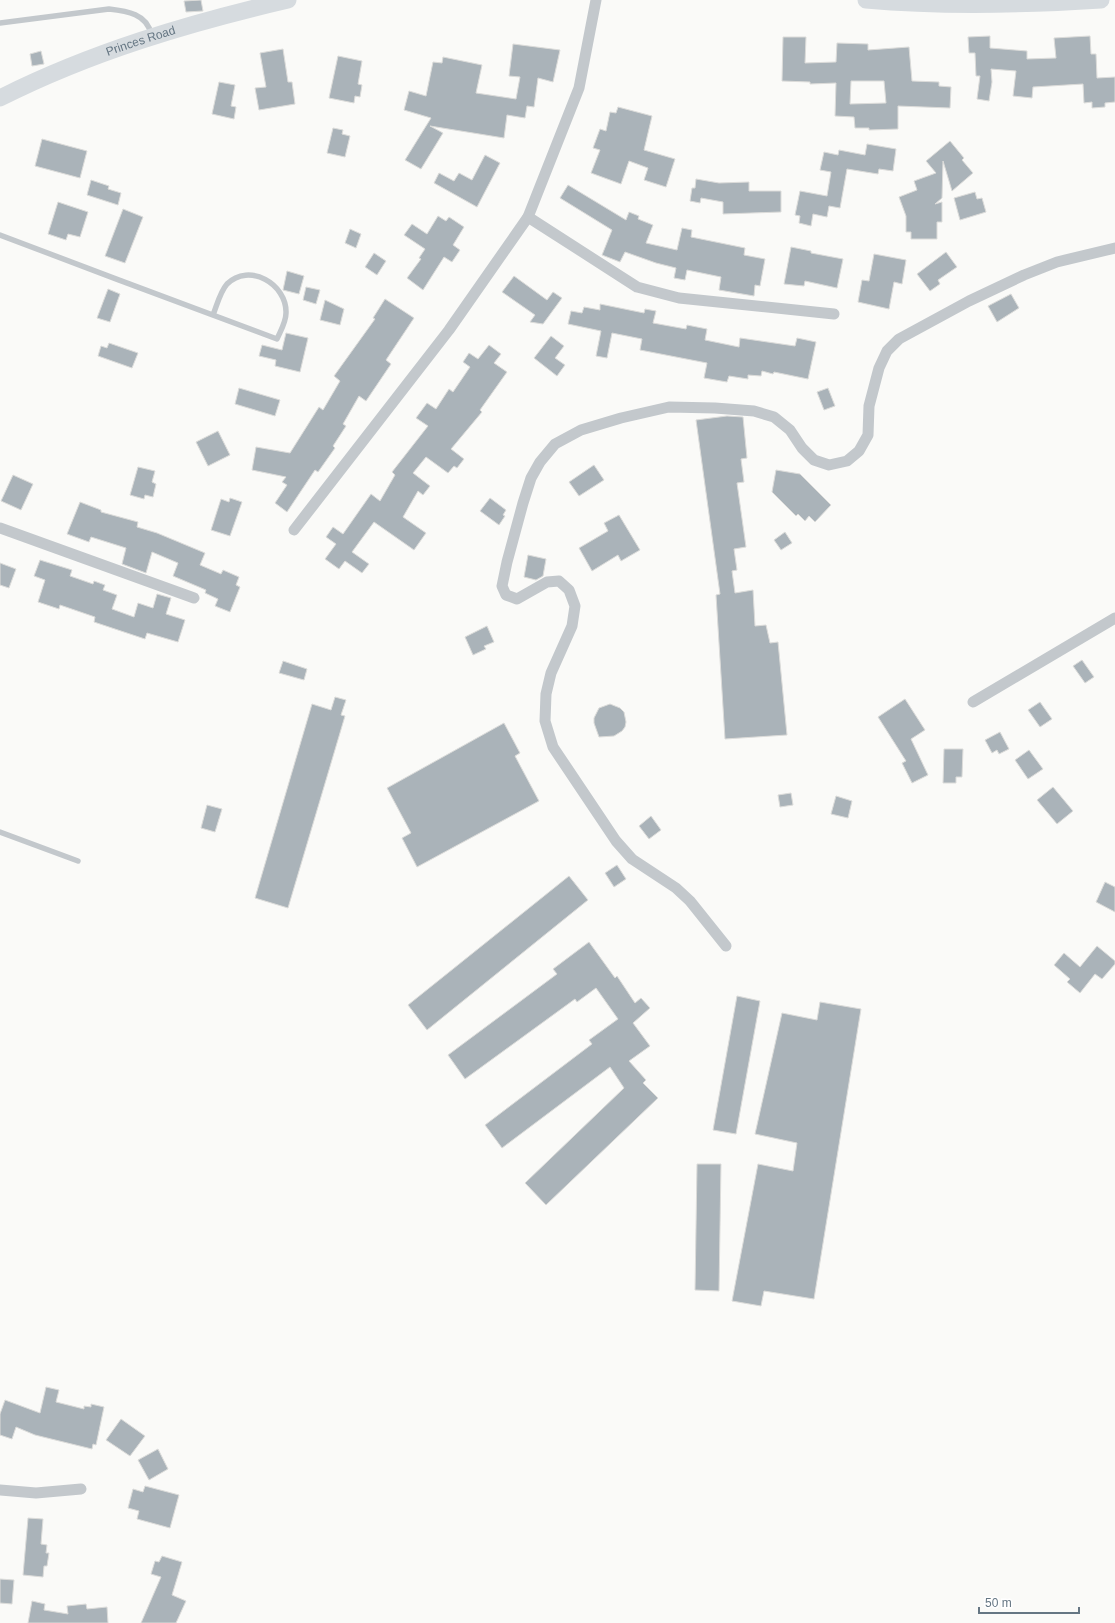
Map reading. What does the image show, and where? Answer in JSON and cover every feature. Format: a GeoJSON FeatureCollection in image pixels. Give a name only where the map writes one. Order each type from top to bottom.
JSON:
{"type":"FeatureCollection","features":[{"type":"Feature","properties":{"kind":"main road","name":"Princes Road"},"geometry":{"type":"LineString","coordinates":[[0,98],[21,87],[100,54],[230,14],[288,0]]}},
{"type":"Feature","properties":{"kind":"main road"},"geometry":{"type":"LineString","coordinates":[[866,0],[909,4],[1045,4],[1101,0]]}},
{"type":"Feature","properties":{"kind":"street"},"geometry":{"type":"LineString","coordinates":[[294,530],[449,330],[528,217],[579,88],[596,0]]}},
{"type":"Feature","properties":{"kind":"street"},"geometry":{"type":"LineString","coordinates":[[528,217],[637,287],[679,298],[834,314]]}},
{"type":"Feature","properties":{"kind":"street"},"geometry":{"type":"LineString","coordinates":[[726,946],[690,902],[676,888],[632,859],[616,841],[552,747],[545,721],[546,694],[550,673],[572,626],[575,606],[569,590],[559,581],[547,582],[517,599],[506,595],[502,586],[507,562],[531,478],[540,462],[555,444],[581,430],[621,418],[669,407],[754,411],[774,417],[790,430],[802,448],[814,460],[830,465],[847,462],[859,451],[868,435],[869,406],[879,368],[887,351],[899,339],[970,301],[1024,275],[1056,262],[1115,248]]}},
{"type":"Feature","properties":{"kind":"street"},"geometry":{"type":"LineString","coordinates":[[0,528],[194,598]]}},
{"type":"Feature","properties":{"kind":"street"},"geometry":{"type":"LineString","coordinates":[[973,702],[1115,618]]}},
{"type":"Feature","properties":{"kind":"street"},"geometry":{"type":"LineString","coordinates":[[0,1490],[36,1493],[81,1489]]}},
{"type":"Feature","properties":{"kind":"lane"},"geometry":{"type":"LineString","coordinates":[[0,23],[109,9],[126,11],[138,15],[148,26],[151,38]]}},
{"type":"Feature","properties":{"kind":"lane"},"geometry":{"type":"LineString","coordinates":[[0,235],[212,315],[277,338],[285,320],[286,308],[282,294],[274,284],[266,279],[249,275],[237,278],[227,284],[223,289],[212,315]]}},
{"type":"Feature","properties":{"kind":"lane"},"geometry":{"type":"LineString","coordinates":[[0,832],[78,860]]}},
{"type":"Feature","properties":{"kind":"building"},"geometry":{"type":"Polygon","coordinates":[[[201,0],[203,11],[186,12],[184,1],[201,0]]]}},
{"type":"Feature","properties":{"kind":"building"},"geometry":{"type":"Polygon","coordinates":[[[990,36],[990,48],[1027,51],[1027,59],[1056,58],[1054,38],[1090,36],[1091,54],[1096,54],[1097,78],[1115,77],[1115,102],[1105,103],[1105,107],[1092,108],[1092,102],[1084,103],[1083,84],[1033,87],[1032,98],[1013,96],[1016,71],[991,69],[992,82],[989,101],[977,99],[980,76],[976,76],[975,53],[969,53],[968,37],[990,36]]]}},
{"type":"Feature","properties":{"kind":"building"},"geometry":{"type":"Polygon","coordinates":[[[783,37],[806,37],[805,63],[836,62],[837,43],[868,44],[868,50],[909,47],[912,81],[939,82],[939,86],[951,87],[950,108],[898,106],[898,129],[869,130],[869,128],[855,128],[854,117],[835,116],[836,83],[810,84],[810,82],[782,81],[783,37]],[[851,81],[850,104],[886,103],[884,81],[851,81]]]}},
{"type":"Feature","properties":{"kind":"building"},"geometry":{"type":"Polygon","coordinates":[[[513,44],[560,50],[553,82],[538,78],[534,107],[527,106],[525,118],[507,115],[504,138],[430,126],[443,133],[421,169],[405,160],[431,118],[404,110],[409,91],[426,96],[433,62],[442,63],[443,57],[482,65],[476,93],[516,99],[520,77],[509,76],[513,44]]]}},
{"type":"Feature","properties":{"kind":"building"},"geometry":{"type":"Polygon","coordinates":[[[283,49],[288,82],[292,82],[295,104],[259,110],[255,88],[266,87],[260,53],[283,49]]]}},
{"type":"Feature","properties":{"kind":"building"},"geometry":{"type":"Polygon","coordinates":[[[41,51],[44,64],[32,66],[30,54],[41,51]]]}},
{"type":"Feature","properties":{"kind":"building"},"geometry":{"type":"Polygon","coordinates":[[[338,56],[362,61],[358,84],[362,85],[360,97],[355,96],[354,103],[329,98],[338,56]]]}},
{"type":"Feature","properties":{"kind":"building"},"geometry":{"type":"Polygon","coordinates":[[[219,82],[235,85],[231,106],[236,107],[234,119],[212,114],[219,82]]]}},
{"type":"Feature","properties":{"kind":"building"},"geometry":{"type":"Polygon","coordinates":[[[618,107],[652,116],[644,150],[675,159],[666,187],[644,180],[648,168],[629,161],[621,184],[591,173],[600,150],[593,148],[600,129],[606,131],[610,112],[616,113],[618,107]]]}},
{"type":"Feature","properties":{"kind":"building"},"geometry":{"type":"Polygon","coordinates":[[[333,128],[343,130],[342,134],[350,136],[345,157],[327,153],[333,128]]]}},
{"type":"Feature","properties":{"kind":"building"},"geometry":{"type":"Polygon","coordinates":[[[42,139],[87,151],[80,178],[35,166],[42,139]]]}},
{"type":"Feature","properties":{"kind":"building"},"geometry":{"type":"Polygon","coordinates":[[[950,141],[964,158],[962,160],[973,173],[952,191],[943,161],[942,198],[935,204],[942,202],[942,222],[937,222],[937,239],[911,239],[911,232],[906,232],[906,216],[899,197],[917,190],[914,181],[936,173],[926,161],[950,141]]]}},
{"type":"Feature","properties":{"kind":"building"},"geometry":{"type":"Polygon","coordinates":[[[867,144],[896,149],[893,171],[879,169],[878,174],[847,169],[840,208],[829,206],[827,217],[813,214],[811,226],[799,223],[800,216],[795,215],[800,191],[827,196],[831,172],[820,170],[824,152],[838,155],[839,150],[865,155],[867,144]]]}},
{"type":"Feature","properties":{"kind":"building"},"geometry":{"type":"Polygon","coordinates":[[[485,155],[500,163],[477,207],[434,183],[439,173],[454,181],[459,173],[472,180],[485,155]]]}},
{"type":"Feature","properties":{"kind":"building"},"geometry":{"type":"Polygon","coordinates":[[[696,179],[719,183],[749,182],[749,191],[781,191],[781,212],[723,214],[723,202],[701,198],[700,203],[690,201],[692,188],[695,188],[696,179]]]}},
{"type":"Feature","properties":{"kind":"building"},"geometry":{"type":"Polygon","coordinates":[[[91,180],[109,186],[108,189],[121,193],[118,205],[87,195],[91,180]]]}},
{"type":"Feature","properties":{"kind":"building"},"geometry":{"type":"Polygon","coordinates":[[[568,185],[626,220],[629,212],[639,216],[638,219],[653,225],[646,243],[677,250],[682,228],[692,230],[691,237],[745,248],[744,255],[765,259],[760,286],[755,285],[754,296],[719,290],[721,277],[687,270],[685,280],[674,278],[676,268],[656,263],[625,252],[620,262],[602,255],[612,230],[560,198],[568,185]]]}},
{"type":"Feature","properties":{"kind":"building"},"geometry":{"type":"Polygon","coordinates":[[[975,192],[977,199],[982,198],[986,212],[960,220],[954,198],[975,192]]]}},
{"type":"Feature","properties":{"kind":"building"},"geometry":{"type":"Polygon","coordinates":[[[58,202],[88,212],[80,237],[68,234],[66,240],[48,234],[58,202]]]}},
{"type":"Feature","properties":{"kind":"building"},"geometry":{"type":"Polygon","coordinates":[[[123,209],[143,217],[125,263],[105,256],[123,209]]]}},
{"type":"Feature","properties":{"kind":"building"},"geometry":{"type":"Polygon","coordinates":[[[438,216],[446,221],[449,217],[464,227],[453,245],[460,250],[452,262],[444,257],[423,290],[407,278],[421,259],[419,258],[425,249],[404,235],[412,224],[427,234],[438,216]]]}},
{"type":"Feature","properties":{"kind":"building"},"geometry":{"type":"Polygon","coordinates":[[[350,229],[361,234],[356,248],[345,243],[350,229]]]}},
{"type":"Feature","properties":{"kind":"building"},"geometry":{"type":"Polygon","coordinates":[[[791,247],[811,251],[811,253],[843,259],[837,288],[805,281],[804,286],[784,284],[791,247]]]}},
{"type":"Feature","properties":{"kind":"building"},"geometry":{"type":"Polygon","coordinates":[[[946,252],[957,267],[938,280],[940,284],[930,291],[917,274],[946,252]]]}},
{"type":"Feature","properties":{"kind":"building"},"geometry":{"type":"Polygon","coordinates":[[[374,253],[386,261],[377,275],[365,267],[374,253]]]}},
{"type":"Feature","properties":{"kind":"building"},"geometry":{"type":"Polygon","coordinates":[[[874,254],[906,260],[902,284],[894,282],[889,309],[858,302],[862,280],[869,281],[874,254]]]}},
{"type":"Feature","properties":{"kind":"building"},"geometry":{"type":"Polygon","coordinates":[[[287,271],[304,276],[299,294],[283,290],[287,271]]]}},
{"type":"Feature","properties":{"kind":"building"},"geometry":{"type":"Polygon","coordinates":[[[514,276],[547,300],[553,292],[562,298],[543,324],[530,322],[535,315],[502,292],[514,276]]]}},
{"type":"Feature","properties":{"kind":"building"},"geometry":{"type":"Polygon","coordinates":[[[306,287],[320,290],[316,304],[303,300],[306,287]]]}},
{"type":"Feature","properties":{"kind":"building"},"geometry":{"type":"Polygon","coordinates":[[[108,289],[120,294],[110,322],[97,318],[108,289]]]}},
{"type":"Feature","properties":{"kind":"building"},"geometry":{"type":"Polygon","coordinates":[[[1011,294],[1019,308],[997,322],[988,306],[1011,294]]]}},
{"type":"Feature","properties":{"kind":"building"},"geometry":{"type":"Polygon","coordinates":[[[385,299],[414,318],[386,360],[391,364],[366,401],[359,396],[343,424],[346,426],[333,446],[335,448],[318,472],[315,470],[287,512],[275,503],[287,485],[282,482],[286,477],[252,470],[256,447],[290,453],[319,407],[323,410],[340,381],[334,376],[375,319],[373,318],[385,299]]]}},
{"type":"Feature","properties":{"kind":"building"},"geometry":{"type":"Polygon","coordinates":[[[325,300],[344,309],[340,325],[320,320],[325,300]]]}},
{"type":"Feature","properties":{"kind":"building"},"geometry":{"type":"Polygon","coordinates":[[[600,304],[644,313],[645,309],[656,311],[653,323],[686,329],[687,325],[707,329],[705,340],[739,347],[740,338],[795,346],[797,338],[816,342],[808,379],[762,371],[761,376],[748,375],[748,379],[729,376],[727,382],[704,378],[707,363],[640,350],[642,339],[612,333],[607,358],[596,356],[601,331],[568,324],[571,311],[582,313],[584,307],[600,310],[600,304]]]}},
{"type":"Feature","properties":{"kind":"building"},"geometry":{"type":"Polygon","coordinates":[[[286,333],[308,338],[300,372],[275,366],[276,360],[259,356],[262,345],[282,350],[286,333]]]}},
{"type":"Feature","properties":{"kind":"building"},"geometry":{"type":"Polygon","coordinates":[[[551,336],[564,346],[555,358],[565,365],[557,376],[534,358],[551,336]]]}},
{"type":"Feature","properties":{"kind":"building"},"geometry":{"type":"Polygon","coordinates":[[[109,343],[138,353],[132,368],[98,356],[101,346],[107,348],[109,343]]]}},
{"type":"Feature","properties":{"kind":"building"},"geometry":{"type":"Polygon","coordinates":[[[489,345],[501,354],[494,363],[507,372],[480,410],[482,412],[451,449],[464,459],[457,468],[454,466],[448,473],[426,457],[413,473],[430,486],[423,495],[418,491],[403,517],[426,533],[414,550],[374,522],[352,552],[369,564],[362,573],[345,561],[339,569],[325,559],[336,544],[326,537],[333,527],[343,534],[371,494],[380,501],[395,475],[392,472],[428,426],[416,418],[427,403],[436,409],[449,389],[453,392],[470,367],[463,362],[469,353],[478,359],[489,345]]]}},
{"type":"Feature","properties":{"kind":"building"},"geometry":{"type":"Polygon","coordinates":[[[239,388],[280,400],[275,416],[235,404],[239,388]]]}},
{"type":"Feature","properties":{"kind":"building"},"geometry":{"type":"Polygon","coordinates":[[[828,388],[835,406],[824,410],[817,392],[828,388]]]}},
{"type":"Feature","properties":{"kind":"building"},"geometry":{"type":"Polygon","coordinates":[[[727,416],[743,417],[747,458],[741,459],[744,482],[737,483],[746,547],[734,549],[737,570],[732,571],[735,593],[753,590],[755,626],[766,625],[770,643],[778,642],[787,735],[725,739],[716,595],[720,594],[696,420],[727,416]]]}},
{"type":"Feature","properties":{"kind":"building"},"geometry":{"type":"Polygon","coordinates":[[[218,431],[230,455],[208,466],[196,442],[218,431]]]}},
{"type":"Feature","properties":{"kind":"building"},"geometry":{"type":"Polygon","coordinates":[[[594,465],[604,480],[579,496],[569,482],[594,465]]]}},
{"type":"Feature","properties":{"kind":"building"},"geometry":{"type":"Polygon","coordinates":[[[138,467],[155,471],[152,482],[156,484],[153,497],[145,495],[144,499],[130,495],[138,467]]]}},
{"type":"Feature","properties":{"kind":"building"},"geometry":{"type":"Polygon","coordinates":[[[776,470],[800,474],[831,505],[815,522],[809,516],[805,521],[798,514],[796,516],[772,492],[776,470]]]}},
{"type":"Feature","properties":{"kind":"building"},"geometry":{"type":"Polygon","coordinates":[[[13,475],[33,484],[21,510],[1,501],[13,475]]]}},
{"type":"Feature","properties":{"kind":"building"},"geometry":{"type":"Polygon","coordinates":[[[230,498],[242,502],[230,536],[211,530],[221,499],[229,502],[230,498]]]}},
{"type":"Feature","properties":{"kind":"building"},"geometry":{"type":"Polygon","coordinates":[[[490,498],[506,510],[503,515],[505,516],[499,525],[480,511],[490,498]]]}},
{"type":"Feature","properties":{"kind":"building"},"geometry":{"type":"Polygon","coordinates":[[[80,502],[101,510],[101,512],[138,522],[137,527],[157,533],[205,553],[200,565],[221,574],[223,570],[239,577],[236,585],[240,587],[230,612],[215,606],[218,599],[205,593],[206,590],[173,576],[178,563],[152,552],[146,573],[122,564],[126,548],[91,537],[89,542],[67,534],[80,502]]]}},
{"type":"Feature","properties":{"kind":"building"},"geometry":{"type":"Polygon","coordinates":[[[619,515],[640,550],[621,561],[618,555],[592,571],[579,548],[608,531],[604,523],[619,515]]]}},
{"type":"Feature","properties":{"kind":"building"},"geometry":{"type":"Polygon","coordinates":[[[785,532],[792,543],[781,550],[774,540],[785,532]]]}},
{"type":"Feature","properties":{"kind":"building"},"geometry":{"type":"Polygon","coordinates":[[[528,555],[546,559],[543,576],[536,580],[524,577],[528,555]]]}},
{"type":"Feature","properties":{"kind":"building"},"geometry":{"type":"Polygon","coordinates":[[[40,560],[72,570],[70,576],[93,584],[94,581],[105,585],[103,590],[117,595],[112,609],[134,617],[138,603],[153,608],[157,594],[171,598],[166,614],[185,620],[178,642],[147,633],[145,639],[94,622],[95,617],[60,605],[59,609],[38,602],[45,580],[34,576],[40,560]]]}},
{"type":"Feature","properties":{"kind":"building"},"geometry":{"type":"Polygon","coordinates":[[[0,563],[16,569],[9,588],[0,585],[0,563]]]}},
{"type":"Feature","properties":{"kind":"building"},"geometry":{"type":"Polygon","coordinates":[[[487,626],[494,642],[484,646],[486,649],[473,655],[465,637],[487,626]]]}},
{"type":"Feature","properties":{"kind":"building"},"geometry":{"type":"Polygon","coordinates":[[[1082,660],[1094,677],[1085,683],[1073,666],[1082,660]]]}},
{"type":"Feature","properties":{"kind":"building"},"geometry":{"type":"Polygon","coordinates":[[[283,661],[307,669],[304,680],[279,673],[283,661]]]}},
{"type":"Feature","properties":{"kind":"building"},"geometry":{"type":"Polygon","coordinates":[[[335,697],[346,700],[341,715],[345,716],[288,908],[255,898],[312,704],[331,710],[335,697]]]}},
{"type":"Feature","properties":{"kind":"building"},"geometry":{"type":"Polygon","coordinates":[[[905,699],[925,730],[911,739],[928,775],[912,783],[902,763],[906,761],[878,717],[905,699]]]}},
{"type":"Feature","properties":{"kind":"building"},"geometry":{"type":"Polygon","coordinates":[[[1040,702],[1052,719],[1040,727],[1028,710],[1040,702]]]}},
{"type":"Feature","properties":{"kind":"building"},"geometry":{"type":"Polygon","coordinates":[[[610,704],[620,708],[624,712],[626,722],[625,727],[614,736],[599,737],[594,723],[594,718],[599,708],[610,704]]]}},
{"type":"Feature","properties":{"kind":"building"},"geometry":{"type":"Polygon","coordinates":[[[504,723],[520,753],[515,756],[539,801],[417,867],[402,838],[411,833],[387,788],[504,723]]]}},
{"type":"Feature","properties":{"kind":"building"},"geometry":{"type":"Polygon","coordinates":[[[1000,732],[1009,749],[999,754],[997,750],[992,753],[985,740],[1000,732]]]}},
{"type":"Feature","properties":{"kind":"building"},"geometry":{"type":"Polygon","coordinates":[[[944,749],[963,749],[962,777],[956,777],[956,783],[943,783],[944,749]]]}},
{"type":"Feature","properties":{"kind":"building"},"geometry":{"type":"Polygon","coordinates":[[[1029,750],[1043,769],[1028,779],[1015,760],[1029,750]]]}},
{"type":"Feature","properties":{"kind":"building"},"geometry":{"type":"Polygon","coordinates":[[[1053,787],[1073,811],[1057,824],[1037,800],[1053,787]]]}},
{"type":"Feature","properties":{"kind":"building"},"geometry":{"type":"Polygon","coordinates":[[[791,793],[793,805],[780,807],[778,795],[791,793]]]}},
{"type":"Feature","properties":{"kind":"building"},"geometry":{"type":"Polygon","coordinates":[[[836,796],[852,801],[848,818],[831,814],[836,796]]]}},
{"type":"Feature","properties":{"kind":"building"},"geometry":{"type":"Polygon","coordinates":[[[207,805],[222,809],[215,832],[201,828],[207,805]]]}},
{"type":"Feature","properties":{"kind":"building"},"geometry":{"type":"Polygon","coordinates":[[[651,816],[661,830],[649,839],[639,826],[651,816]]]}},
{"type":"Feature","properties":{"kind":"building"},"geometry":{"type":"Polygon","coordinates":[[[617,865],[626,879],[614,887],[605,873],[617,865]]]}},
{"type":"Feature","properties":{"kind":"building"},"geometry":{"type":"Polygon","coordinates":[[[569,876],[588,900],[427,1030],[408,1005],[569,876]]]}},
{"type":"Feature","properties":{"kind":"building"},"geometry":{"type":"Polygon","coordinates":[[[1105,882],[1115,887],[1115,912],[1096,902],[1105,882]]]}},
{"type":"Feature","properties":{"kind":"building"},"geometry":{"type":"Polygon","coordinates":[[[589,942],[615,978],[617,976],[635,1003],[641,998],[650,1008],[633,1023],[650,1046],[629,1061],[646,1080],[643,1083],[658,1098],[546,1205],[525,1183],[624,1088],[610,1067],[502,1148],[485,1125],[592,1044],[589,1040],[618,1019],[596,988],[577,1002],[575,999],[465,1079],[448,1055],[557,974],[553,969],[589,942]]]}},
{"type":"Feature","properties":{"kind":"building"},"geometry":{"type":"Polygon","coordinates":[[[1097,946],[1115,961],[1115,964],[1102,979],[1095,974],[1080,993],[1067,982],[1070,979],[1054,965],[1064,953],[1080,967],[1097,946]]]}},
{"type":"Feature","properties":{"kind":"building"},"geometry":{"type":"Polygon","coordinates":[[[737,996],[760,1001],[736,1134],[713,1130],[737,996]]]}},
{"type":"Feature","properties":{"kind":"building"},"geometry":{"type":"Polygon","coordinates":[[[820,1002],[861,1009],[814,1299],[764,1291],[761,1306],[732,1301],[758,1164],[793,1171],[797,1143],[755,1134],[782,1013],[817,1020],[820,1002]]]}},
{"type":"Feature","properties":{"kind":"building"},"geometry":{"type":"Polygon","coordinates":[[[697,1164],[721,1164],[719,1291],[695,1290],[697,1164]]]}},
{"type":"Feature","properties":{"kind":"building"},"geometry":{"type":"Polygon","coordinates":[[[46,1387],[59,1390],[56,1402],[84,1409],[84,1406],[91,1407],[91,1404],[104,1407],[96,1445],[93,1444],[92,1449],[35,1435],[16,1427],[12,1439],[0,1435],[0,1414],[5,1400],[40,1413],[46,1387]]]}},
{"type":"Feature","properties":{"kind":"building"},"geometry":{"type":"Polygon","coordinates":[[[121,1419],[145,1436],[130,1456],[106,1440],[121,1419]]]}},
{"type":"Feature","properties":{"kind":"building"},"geometry":{"type":"Polygon","coordinates":[[[158,1449],[168,1469],[149,1480],[138,1460],[158,1449]]]}},
{"type":"Feature","properties":{"kind":"building"},"geometry":{"type":"Polygon","coordinates":[[[145,1486],[179,1495],[170,1528],[137,1519],[139,1511],[128,1508],[133,1489],[143,1492],[145,1486]]]}},
{"type":"Feature","properties":{"kind":"building"},"geometry":{"type":"Polygon","coordinates":[[[28,1518],[43,1519],[41,1544],[47,1545],[46,1553],[49,1553],[47,1566],[44,1566],[43,1577],[23,1575],[28,1518]]]}},
{"type":"Feature","properties":{"kind":"building"},"geometry":{"type":"Polygon","coordinates":[[[162,1556],[182,1562],[172,1595],[186,1601],[176,1623],[141,1623],[161,1577],[151,1574],[155,1561],[159,1562],[162,1556]]]}},
{"type":"Feature","properties":{"kind":"building"},"geometry":{"type":"Polygon","coordinates":[[[0,1579],[14,1580],[12,1604],[0,1603],[0,1579]]]}},
{"type":"Feature","properties":{"kind":"building"},"geometry":{"type":"Polygon","coordinates":[[[32,1601],[45,1604],[44,1610],[68,1614],[67,1606],[86,1604],[87,1609],[107,1607],[108,1623],[28,1623],[32,1601]]]}}]}
